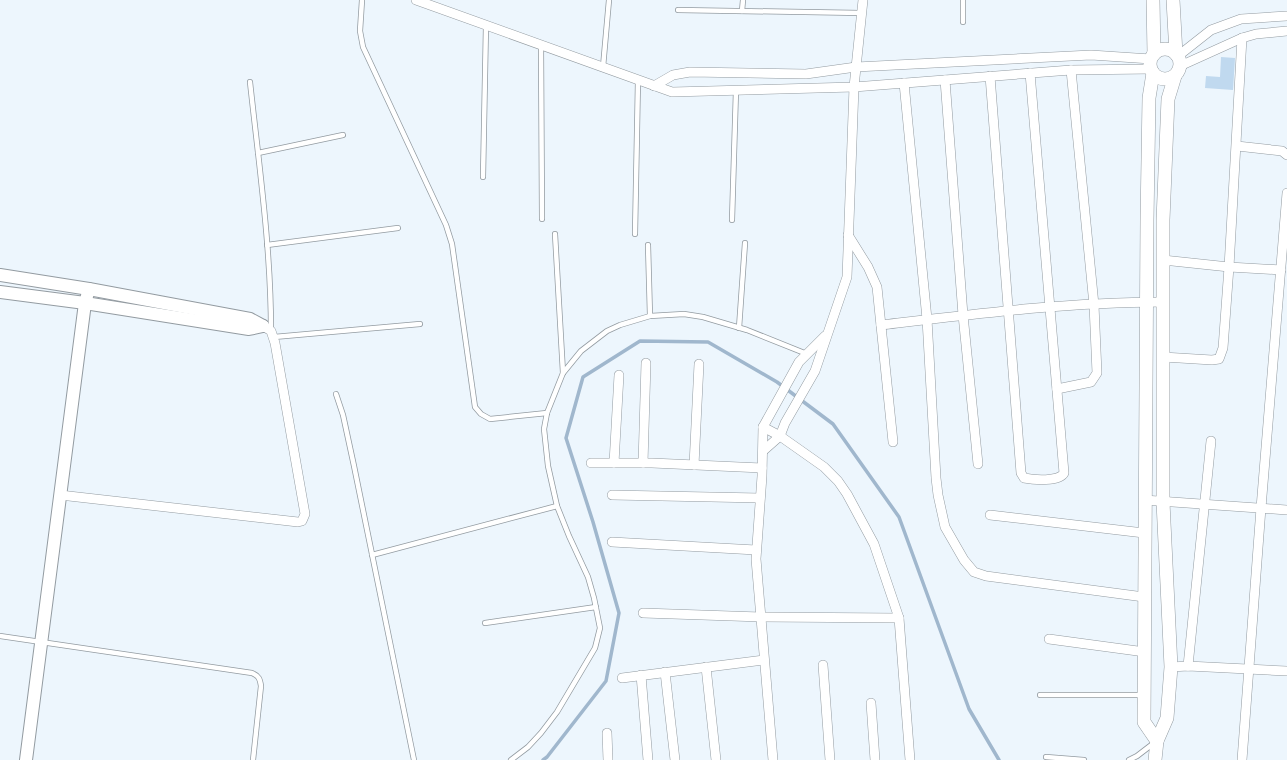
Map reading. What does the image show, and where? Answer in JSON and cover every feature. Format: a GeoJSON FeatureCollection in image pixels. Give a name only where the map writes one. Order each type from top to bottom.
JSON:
{"type":"FeatureCollection","features":[{"type":"Feature","properties":{"kind":"main road"},"geometry":{"type":"LineString","coordinates":[[1153,0],[1152,64],[1149,98],[1146,302],[1144,722],[1156,743]]}},
{"type":"Feature","properties":{"kind":"main road"},"geometry":{"type":"LineString","coordinates":[[1155,760],[1156,743],[1166,718],[1171,667],[1163,502],[1163,220],[1168,99],[1177,63],[1173,0]]}},
{"type":"Feature","properties":{"kind":"main road"},"geometry":{"type":"LineString","coordinates":[[1168,49],[1177,63],[1166,79],[1156,76],[1152,64],[1157,51],[1168,49]]}},
{"type":"Feature","properties":{"kind":"street"},"geometry":{"type":"LineString","coordinates":[[416,0],[672,92],[854,87],[1152,64]]}},
{"type":"Feature","properties":{"kind":"street"},"geometry":{"type":"LineString","coordinates":[[763,451],[780,436],[785,423],[815,371],[847,278],[854,87],[863,0]]}},
{"type":"Feature","properties":{"kind":"street"},"geometry":{"type":"LineString","coordinates":[[1177,63],[1211,30],[1241,19],[1287,16]]}},
{"type":"Feature","properties":{"kind":"street"},"geometry":{"type":"LineString","coordinates":[[1177,63],[1242,38],[1256,34],[1287,31]]}},
{"type":"Feature","properties":{"kind":"street"},"geometry":{"type":"LineString","coordinates":[[1163,357],[1212,360],[1219,359],[1222,348],[1237,146],[1242,38]]}},
{"type":"Feature","properties":{"kind":"street"},"geometry":{"type":"LineString","coordinates":[[654,86],[673,75],[690,72],[806,74],[856,67],[1091,55],[1152,64]]}},
{"type":"Feature","properties":{"kind":"street"},"geometry":{"type":"LineString","coordinates":[[1057,389],[1091,382],[1097,373],[1094,305],[1071,70]]}},
{"type":"Feature","properties":{"kind":"street"},"geometry":{"type":"LineString","coordinates":[[990,76],[1007,310],[1021,473],[1024,478],[1031,480],[1057,479],[1062,477],[1064,473],[1030,73]]}},
{"type":"Feature","properties":{"kind":"street"},"geometry":{"type":"LineString","coordinates":[[946,80],[963,315],[978,464]]}},
{"type":"Feature","properties":{"kind":"street"},"geometry":{"type":"LineString","coordinates":[[904,83],[927,319],[936,478],[945,527],[964,560],[974,572],[986,576],[1144,597]]}},
{"type":"Feature","properties":{"kind":"street"},"geometry":{"type":"LineString","coordinates":[[1237,146],[1282,151],[1287,155]]}},
{"type":"Feature","properties":{"kind":"street"},"geometry":{"type":"LineString","coordinates":[[1242,760],[1287,193]]}},
{"type":"Feature","properties":{"kind":"street"},"geometry":{"type":"LineString","coordinates":[[848,235],[874,278],[877,287],[893,442]]}},
{"type":"Feature","properties":{"kind":"street"},"geometry":{"type":"LineString","coordinates":[[1163,260],[1229,267],[1281,270]]}},
{"type":"Feature","properties":{"kind":"street"},"geometry":{"type":"LineString","coordinates":[[0,275],[89,289],[250,320],[269,332],[305,514],[302,521],[298,522],[60,495]]}},
{"type":"Feature","properties":{"kind":"street"},"geometry":{"type":"LineString","coordinates":[[26,760],[85,304],[89,289]]}},
{"type":"Feature","properties":{"kind":"street"},"geometry":{"type":"LineString","coordinates":[[0,292],[269,332]]}},
{"type":"Feature","properties":{"kind":"street"},"geometry":{"type":"LineString","coordinates":[[881,324],[1007,310],[1163,302]]}},
{"type":"Feature","properties":{"kind":"street"},"geometry":{"type":"LineString","coordinates":[[773,760],[756,559],[763,451],[763,427],[799,362],[828,333]]}},
{"type":"Feature","properties":{"kind":"street"},"geometry":{"type":"LineString","coordinates":[[643,463],[646,363]]}},
{"type":"Feature","properties":{"kind":"street"},"geometry":{"type":"LineString","coordinates":[[694,465],[699,364]]}},
{"type":"Feature","properties":{"kind":"street"},"geometry":{"type":"LineString","coordinates":[[614,462],[619,375]]}},
{"type":"Feature","properties":{"kind":"street"},"geometry":{"type":"LineString","coordinates":[[763,427],[780,436],[824,467],[838,481],[847,494],[874,544],[899,618],[910,760]]}},
{"type":"Feature","properties":{"kind":"street"},"geometry":{"type":"LineString","coordinates":[[1188,666],[1206,504],[1211,441]]}},
{"type":"Feature","properties":{"kind":"street"},"geometry":{"type":"LineString","coordinates":[[591,463],[614,462],[762,468]]}},
{"type":"Feature","properties":{"kind":"street"},"geometry":{"type":"LineString","coordinates":[[612,495],[760,498]]}},
{"type":"Feature","properties":{"kind":"street"},"geometry":{"type":"LineString","coordinates":[[1144,500],[1287,510]]}},
{"type":"Feature","properties":{"kind":"street"},"geometry":{"type":"LineString","coordinates":[[990,515],[1144,533]]}},
{"type":"Feature","properties":{"kind":"street"},"geometry":{"type":"LineString","coordinates":[[612,542],[756,550]]}},
{"type":"Feature","properties":{"kind":"street"},"geometry":{"type":"LineString","coordinates":[[643,613],[761,617],[899,618]]}},
{"type":"Feature","properties":{"kind":"street"},"geometry":{"type":"LineString","coordinates":[[1049,639],[1145,652]]}},
{"type":"Feature","properties":{"kind":"street"},"geometry":{"type":"LineString","coordinates":[[622,678],[764,660]]}},
{"type":"Feature","properties":{"kind":"street"},"geometry":{"type":"LineString","coordinates":[[823,665],[830,760]]}},
{"type":"Feature","properties":{"kind":"street"},"geometry":{"type":"LineString","coordinates":[[1171,667],[1188,666],[1287,671]]}},
{"type":"Feature","properties":{"kind":"street"},"geometry":{"type":"LineString","coordinates":[[706,667],[716,760]]}},
{"type":"Feature","properties":{"kind":"street"},"geometry":{"type":"LineString","coordinates":[[665,672],[674,760]]}},
{"type":"Feature","properties":{"kind":"street"},"geometry":{"type":"LineString","coordinates":[[641,675],[648,760]]}},
{"type":"Feature","properties":{"kind":"street"},"geometry":{"type":"LineString","coordinates":[[871,703],[875,760]]}},
{"type":"Feature","properties":{"kind":"street"},"geometry":{"type":"LineString","coordinates":[[607,733],[608,760]]}},
{"type":"Feature","properties":{"kind":"lane"},"geometry":{"type":"LineString","coordinates":[[362,0],[360,31],[362,47],[446,225],[452,244],[475,407],[481,414],[490,419],[547,413]]}},
{"type":"Feature","properties":{"kind":"lane"},"geometry":{"type":"LineString","coordinates":[[603,68],[608,0]]}},
{"type":"Feature","properties":{"kind":"lane"},"geometry":{"type":"LineString","coordinates":[[742,11],[743,0]]}},
{"type":"Feature","properties":{"kind":"lane"},"geometry":{"type":"LineString","coordinates":[[963,0],[963,22]]}},
{"type":"Feature","properties":{"kind":"lane"},"geometry":{"type":"LineString","coordinates":[[678,10],[862,12]]}},
{"type":"Feature","properties":{"kind":"lane"},"geometry":{"type":"LineString","coordinates":[[483,177],[486,25]]}},
{"type":"Feature","properties":{"kind":"lane"},"geometry":{"type":"LineString","coordinates":[[541,45],[542,219]]}},
{"type":"Feature","properties":{"kind":"lane"},"geometry":{"type":"LineString","coordinates":[[635,234],[638,80]]}},
{"type":"Feature","properties":{"kind":"lane"},"geometry":{"type":"LineString","coordinates":[[250,82],[267,245],[271,300],[269,332],[420,324]]}},
{"type":"Feature","properties":{"kind":"lane"},"geometry":{"type":"LineString","coordinates":[[732,220],[736,90]]}},
{"type":"Feature","properties":{"kind":"lane"},"geometry":{"type":"LineString","coordinates":[[258,153],[343,135]]}},
{"type":"Feature","properties":{"kind":"lane"},"geometry":{"type":"LineString","coordinates":[[267,245],[398,228]]}},
{"type":"Feature","properties":{"kind":"lane"},"geometry":{"type":"LineString","coordinates":[[555,234],[564,373]]}},
{"type":"Feature","properties":{"kind":"lane"},"geometry":{"type":"LineString","coordinates":[[739,328],[745,243]]}},
{"type":"Feature","properties":{"kind":"lane"},"geometry":{"type":"LineString","coordinates":[[648,245],[650,316]]}},
{"type":"Feature","properties":{"kind":"lane"},"geometry":{"type":"LineString","coordinates":[[510,760],[528,747],[557,712],[596,648],[600,628],[588,577],[557,506],[548,466],[544,429],[547,413],[564,373],[581,351],[607,331],[620,325],[650,316],[684,314],[703,317],[739,328],[807,354]]}},
{"type":"Feature","properties":{"kind":"lane"},"geometry":{"type":"LineString","coordinates":[[336,394],[343,416],[414,760]]}},
{"type":"Feature","properties":{"kind":"lane"},"geometry":{"type":"LineString","coordinates":[[372,555],[557,506]]}},
{"type":"Feature","properties":{"kind":"lane"},"geometry":{"type":"LineString","coordinates":[[485,623],[596,607]]}},
{"type":"Feature","properties":{"kind":"lane"},"geometry":{"type":"LineString","coordinates":[[0,636],[256,675],[260,679],[261,686],[253,760]]}},
{"type":"Feature","properties":{"kind":"lane"},"geometry":{"type":"LineString","coordinates":[[1040,695],[1144,694]]}},
{"type":"Feature","properties":{"kind":"lane"},"geometry":{"type":"LineString","coordinates":[[1129,760],[1156,743]]}},
{"type":"Feature","properties":{"kind":"lane"},"geometry":{"type":"LineString","coordinates":[[1046,757],[1084,760]]}},
{"type":"Feature","properties":{"kind":"building"},"geometry":{"type":"Polygon","coordinates":[[[1221,57],[1235,58],[1233,90],[1205,88],[1206,76],[1220,77],[1221,57]]]}},
{"type":"Feature","properties":{"kind":"waterway"},"geometry":{"type":"LineString","coordinates":[[543,760],[547,757],[606,681],[619,613],[593,522],[566,438],[583,377],[640,341],[708,342],[777,382],[833,424],[899,517],[969,709],[999,760]]}}]}
